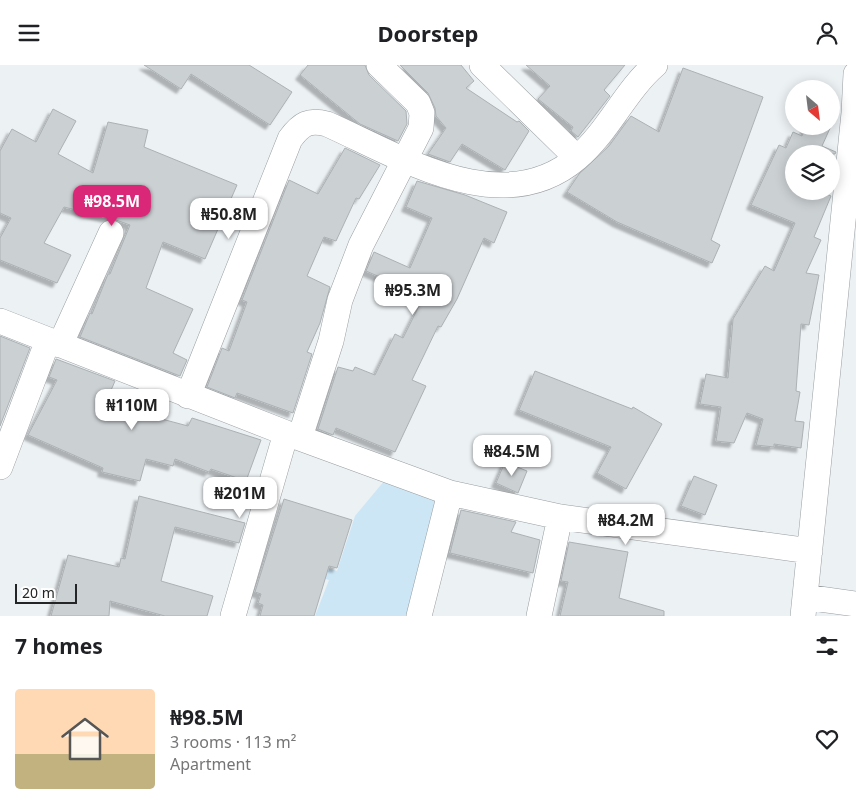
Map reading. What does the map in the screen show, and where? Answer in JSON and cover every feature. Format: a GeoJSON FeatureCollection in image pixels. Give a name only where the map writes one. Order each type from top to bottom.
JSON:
{"type":"FeatureCollection","features":[{"type":"Feature","properties":{"kind":"street"},"geometry":{"type":"LineString","coordinates":[[233,616],[293,435],[331,341],[340,300],[357,254],[421,128],[422,113],[418,103],[379,65]]}},
{"type":"Feature","properties":{"kind":"street"},"geometry":{"type":"LineString","coordinates":[[482,65],[577,158]]}},
{"type":"Feature","properties":{"kind":"street"},"geometry":{"type":"LineString","coordinates":[[188,396],[290,139],[300,125],[316,121],[327,124],[406,160],[461,181],[498,185],[534,182],[554,173],[577,158],[655,65]]}},
{"type":"Feature","properties":{"kind":"street"},"geometry":{"type":"LineString","coordinates":[[856,74],[854,113],[804,607],[856,603]]}},
{"type":"Feature","properties":{"kind":"street"},"geometry":{"type":"LineString","coordinates":[[0,467],[54,342],[111,233]]}},
{"type":"Feature","properties":{"kind":"street"},"geometry":{"type":"LineString","coordinates":[[0,321],[188,396],[450,493],[560,517],[810,551]]}},
{"type":"Feature","properties":{"kind":"street"},"geometry":{"type":"LineString","coordinates":[[419,616],[450,493]]}},
{"type":"Feature","properties":{"kind":"street"},"geometry":{"type":"LineString","coordinates":[[539,616],[560,517]]}},
{"type":"Feature","properties":{"kind":"shaded area"},"geometry":{"type":"Polygon","coordinates":[[[385,480],[441,500],[409,616],[315,616],[329,580],[284,564],[287,555],[337,571],[355,516],[385,480]]]}},
{"type":"Feature","properties":{"kind":"building"},"geometry":{"type":"Polygon","coordinates":[[[144,65],[249,65],[292,92],[270,125],[191,74],[181,89],[144,65]]]}},
{"type":"Feature","properties":{"kind":"building"},"geometry":{"type":"Polygon","coordinates":[[[308,65],[365,65],[369,75],[406,111],[407,124],[398,141],[360,124],[300,75],[308,65]]]}},
{"type":"Feature","properties":{"kind":"building"},"geometry":{"type":"Polygon","coordinates":[[[400,65],[461,65],[474,81],[466,88],[517,122],[519,121],[529,131],[505,170],[462,144],[450,162],[428,154],[446,128],[436,116],[435,108],[428,93],[400,65]]]}},
{"type":"Feature","properties":{"kind":"building"},"geometry":{"type":"Polygon","coordinates":[[[526,65],[625,65],[604,90],[610,96],[578,137],[571,131],[573,127],[538,99],[550,86],[526,65]]]}},
{"type":"Feature","properties":{"kind":"building"},"geometry":{"type":"Polygon","coordinates":[[[683,68],[763,97],[711,240],[720,245],[712,263],[617,222],[567,192],[579,174],[609,146],[631,116],[659,132],[683,68]]]}},
{"type":"Feature","properties":{"kind":"building"},"geometry":{"type":"Polygon","coordinates":[[[53,109],[76,121],[58,154],[93,173],[108,122],[148,130],[144,147],[237,185],[205,259],[163,242],[146,288],[193,309],[173,353],[187,360],[180,376],[80,337],[90,313],[92,314],[108,274],[110,274],[130,225],[64,207],[44,243],[71,255],[57,283],[0,260],[0,238],[11,218],[0,213],[0,151],[12,129],[36,142],[53,109]]]}},
{"type":"Feature","properties":{"kind":"building"},"geometry":{"type":"Polygon","coordinates":[[[792,135],[827,135],[822,145],[787,145],[792,135]]]}},
{"type":"Feature","properties":{"kind":"building"},"geometry":{"type":"Polygon","coordinates":[[[779,145],[785,148],[785,200],[829,200],[814,237],[821,240],[806,273],[819,275],[809,325],[801,324],[796,391],[800,392],[795,421],[804,422],[801,448],[774,444],[774,447],[756,445],[763,419],[747,413],[734,443],[716,441],[721,407],[700,404],[706,374],[728,378],[733,319],[765,266],[774,271],[795,223],[751,205],[779,145]]]}},
{"type":"Feature","properties":{"kind":"building"},"geometry":{"type":"Polygon","coordinates":[[[345,148],[380,165],[359,199],[356,198],[336,241],[324,237],[307,276],[330,287],[320,323],[307,352],[312,354],[293,413],[237,393],[235,398],[207,387],[222,348],[229,351],[247,302],[242,300],[289,180],[318,194],[345,148]]]}},
{"type":"Feature","properties":{"kind":"building"},"geometry":{"type":"Polygon","coordinates":[[[417,181],[465,195],[507,212],[494,243],[484,238],[457,299],[441,327],[438,326],[412,380],[426,386],[395,452],[336,428],[333,435],[318,429],[338,367],[353,371],[355,367],[375,375],[395,334],[403,338],[424,296],[366,271],[374,252],[410,268],[432,218],[406,207],[417,181]]]}},
{"type":"Feature","properties":{"kind":"building"},"geometry":{"type":"Polygon","coordinates":[[[0,336],[30,348],[0,426],[0,336]]]}},
{"type":"Feature","properties":{"kind":"building"},"geometry":{"type":"Polygon","coordinates":[[[56,359],[115,381],[109,395],[161,409],[158,418],[188,426],[192,418],[261,440],[246,481],[211,469],[209,472],[175,459],[173,466],[146,459],[140,481],[102,472],[103,468],[28,435],[57,380],[49,377],[56,359]]]}},
{"type":"Feature","properties":{"kind":"building"},"geometry":{"type":"Polygon","coordinates":[[[535,371],[632,409],[633,407],[662,424],[626,489],[597,473],[611,447],[519,410],[535,371]]]}},
{"type":"Feature","properties":{"kind":"building"},"geometry":{"type":"Polygon","coordinates":[[[505,462],[527,471],[518,493],[496,483],[505,462]]]}},
{"type":"Feature","properties":{"kind":"building"},"geometry":{"type":"Polygon","coordinates":[[[694,476],[717,485],[705,515],[681,506],[694,476]]]}},
{"type":"Feature","properties":{"kind":"building"},"geometry":{"type":"Polygon","coordinates":[[[139,496],[245,523],[239,543],[175,527],[161,581],[213,596],[207,616],[165,616],[110,601],[109,616],[51,616],[68,555],[119,567],[121,558],[125,559],[139,496]]]}},
{"type":"Feature","properties":{"kind":"building"},"geometry":{"type":"Polygon","coordinates":[[[284,499],[352,520],[337,568],[329,566],[314,616],[260,616],[263,605],[258,603],[261,594],[255,592],[284,499]]]}},
{"type":"Feature","properties":{"kind":"building"},"geometry":{"type":"Polygon","coordinates":[[[461,510],[516,522],[511,532],[540,540],[533,573],[450,553],[461,510]]]}},
{"type":"Feature","properties":{"kind":"building"},"geometry":{"type":"Polygon","coordinates":[[[569,542],[628,552],[619,598],[664,611],[664,616],[560,616],[568,582],[561,581],[569,542]]]}}]}
